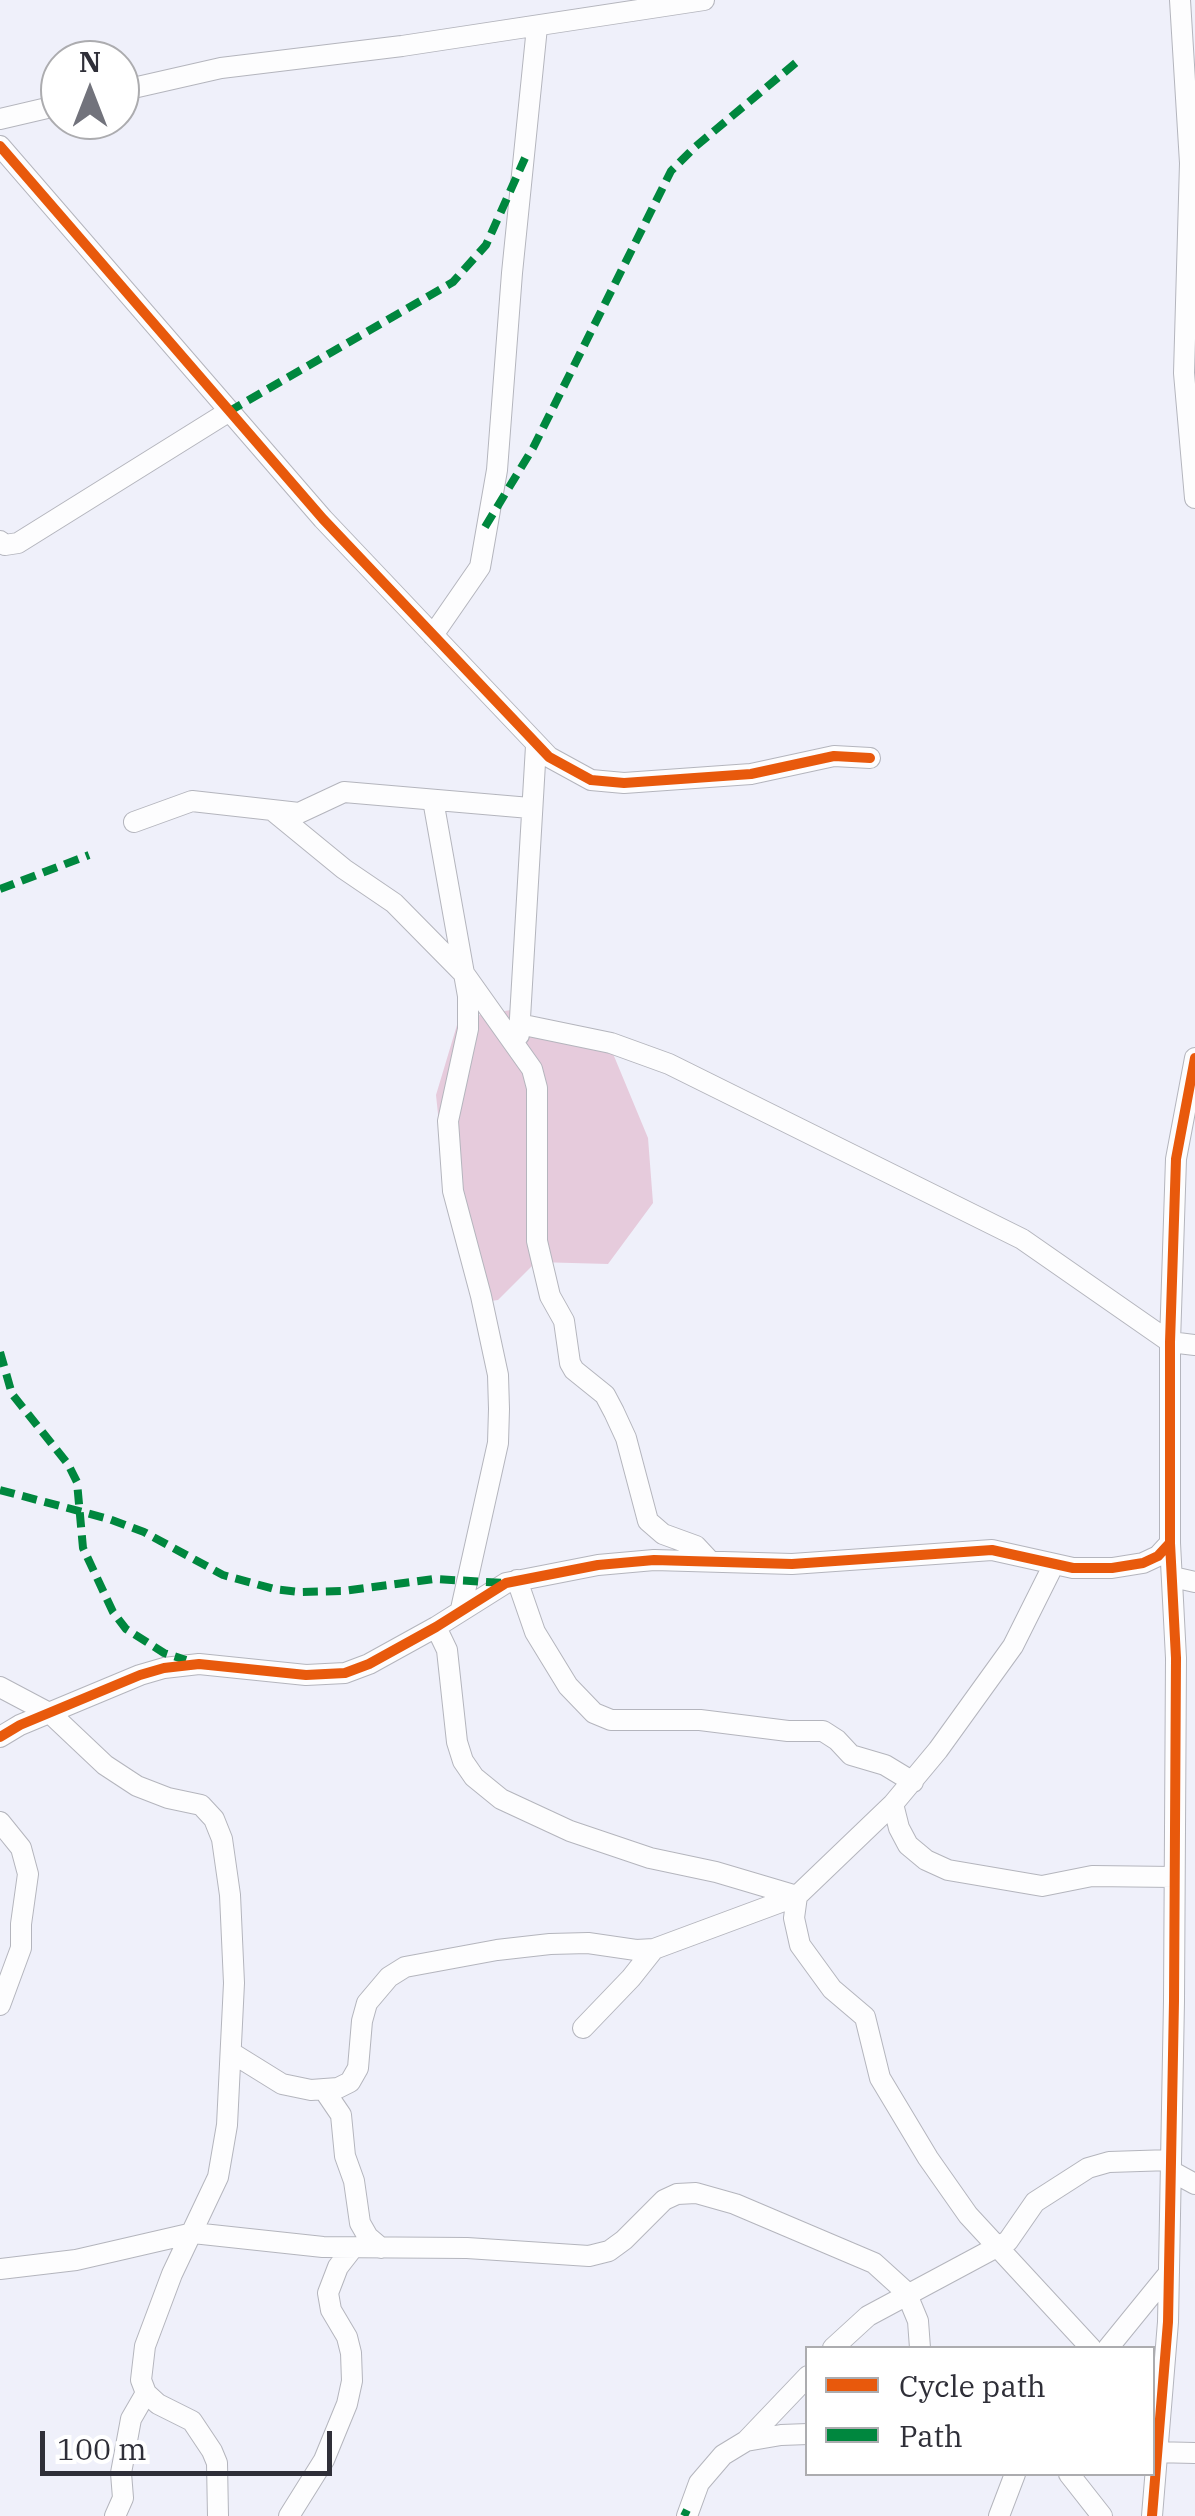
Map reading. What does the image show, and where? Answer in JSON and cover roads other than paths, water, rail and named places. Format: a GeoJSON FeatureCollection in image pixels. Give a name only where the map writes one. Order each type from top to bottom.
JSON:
{"type":"FeatureCollection","features":[{"type":"Feature","properties":{"kind":"street"},"geometry":{"type":"LineString","coordinates":[[140,86],[221,68],[704,0]]}},
{"type":"Feature","properties":{"kind":"street"},"geometry":{"type":"LineString","coordinates":[[1177,3],[1193,163],[1184,373],[1195,498]]}},
{"type":"Feature","properties":{"kind":"street"},"geometry":{"type":"LineString","coordinates":[[433,636],[480,568],[497,470],[537,26]]}},
{"type":"Feature","properties":{"kind":"street"},"geometry":{"type":"LineString","coordinates":[[0,120],[40,110]]}},
{"type":"Feature","properties":{"kind":"street"},"geometry":{"type":"LineString","coordinates":[[0,146],[228,412],[536,746],[572,772],[613,783],[751,774],[834,756],[870,758]]}},
{"type":"Feature","properties":{"kind":"street"},"geometry":{"type":"LineString","coordinates":[[0,541],[5,545],[18,543],[228,412]]}},
{"type":"Feature","properties":{"kind":"street"},"geometry":{"type":"LineString","coordinates":[[519,1048],[536,746]]}},
{"type":"Feature","properties":{"kind":"street"},"geometry":{"type":"LineString","coordinates":[[134,822],[192,802],[305,812],[344,792],[530,808]]}},
{"type":"Feature","properties":{"kind":"street"},"geometry":{"type":"LineString","coordinates":[[433,800],[452,919],[466,976],[468,1029],[448,1121],[452,1191],[498,1376],[495,1456],[461,1609]]}},
{"type":"Feature","properties":{"kind":"street"},"geometry":{"type":"LineString","coordinates":[[272,810],[344,869],[394,903],[466,976],[532,1069],[537,1088],[540,1259],[550,1296],[564,1321],[570,1364],[605,1396],[626,1438],[648,1521],[663,1534],[696,1546],[710,1561]]}},
{"type":"Feature","properties":{"kind":"street"},"geometry":{"type":"LineString","coordinates":[[519,1024],[610,1043],[668,1064],[1022,1239],[1170,1342],[1195,1346]]}},
{"type":"Feature","properties":{"kind":"street"},"geometry":{"type":"LineString","coordinates":[[1156,2404],[1168,2322],[1174,1877],[1185,1828],[1170,1543],[1170,1342],[1176,1159],[1195,1058]]}},
{"type":"Feature","properties":{"kind":"street"},"geometry":{"type":"LineString","coordinates":[[0,1737],[140,1674],[164,1668],[200,1664],[306,1674],[345,1673],[370,1664],[506,1582],[598,1565],[654,1560],[792,1564],[992,1550],[1072,1568],[1130,1566],[1158,1556],[1170,1543]]}},
{"type":"Feature","properties":{"kind":"street"},"geometry":{"type":"LineString","coordinates":[[583,2028],[632,1978],[654,1949],[796,1896],[893,1804],[1012,1646],[1054,1564]]}},
{"type":"Feature","properties":{"kind":"street"},"geometry":{"type":"LineString","coordinates":[[1172,1578],[1195,1582]]}},
{"type":"Feature","properties":{"kind":"street"},"geometry":{"type":"LineString","coordinates":[[517,1580],[535,1632],[568,1686],[594,1713],[611,1720],[700,1720],[788,1731],[823,1731],[851,1756],[884,1766],[913,1782]]}},
{"type":"Feature","properties":{"kind":"street"},"geometry":{"type":"LineString","coordinates":[[436,1626],[447,1650],[463,1761],[474,1778],[501,1799],[570,1831],[650,1858],[716,1872],[796,1896]]}},
{"type":"Feature","properties":{"kind":"street"},"geometry":{"type":"LineString","coordinates":[[0,1686],[51,1714],[105,1765],[136,1786],[201,1805],[214,1819],[222,1839],[230,1895],[232,2052],[227,2126],[218,2176],[172,2274],[145,2346],[142,2380],[146,2392],[158,2404],[192,2421],[212,2451],[217,2463],[218,2516]]}},
{"type":"Feature","properties":{"kind":"street"},"geometry":{"type":"LineString","coordinates":[[893,1804],[898,1828],[908,1845],[926,1860],[948,1870],[1042,1886],[1092,1876],[1174,1877]]}},
{"type":"Feature","properties":{"kind":"street"},"geometry":{"type":"LineString","coordinates":[[0,1822],[21,1848],[28,1874],[20,1924],[21,1948],[0,2004]]}},
{"type":"Feature","properties":{"kind":"street"},"geometry":{"type":"LineString","coordinates":[[796,1896],[794,1918],[800,1945],[832,1988],[865,2017],[880,2078],[944,2183],[1089,2346]]}},
{"type":"Feature","properties":{"kind":"street"},"geometry":{"type":"LineString","coordinates":[[232,2052],[282,2084],[338,2088],[356,2075],[367,2003],[389,1976],[405,1968],[550,1944],[654,1949]]}},
{"type":"Feature","properties":{"kind":"street"},"geometry":{"type":"LineString","coordinates":[[324,2090],[341,2115],[345,2156],[354,2181],[360,2223],[381,2248]]}},
{"type":"Feature","properties":{"kind":"street"},"geometry":{"type":"LineString","coordinates":[[836,2346],[862,2320],[998,2248],[1020,2228],[1035,2202],[1088,2168],[1109,2162],[1171,2165],[1195,2184]]}},
{"type":"Feature","properties":{"kind":"street"},"geometry":{"type":"LineString","coordinates":[[0,2269],[76,2260],[192,2233],[352,2249],[466,2248],[589,2256],[609,2251],[624,2240],[664,2200],[677,2194],[696,2193],[735,2204],[874,2263],[909,2297],[918,2321],[920,2346]]}},
{"type":"Feature","properties":{"kind":"street"},"geometry":{"type":"LineString","coordinates":[[289,2516],[324,2460],[347,2404],[352,2380],[350,2353],[347,2336],[331,2310],[328,2293],[338,2267],[352,2249]]}},
{"type":"Feature","properties":{"kind":"street"},"geometry":{"type":"LineString","coordinates":[[1110,2346],[1169,2273]]}},
{"type":"Feature","properties":{"kind":"street"},"geometry":{"type":"LineString","coordinates":[[746,2442],[805,2379]]}},
{"type":"Feature","properties":{"kind":"street"},"geometry":{"type":"LineString","coordinates":[[115,2516],[122,2498],[121,2474],[131,2420],[146,2392]]}},
{"type":"Feature","properties":{"kind":"street"},"geometry":{"type":"LineString","coordinates":[[687,2516],[699,2483],[723,2455],[746,2442],[781,2434],[805,2434]]}},
{"type":"Feature","properties":{"kind":"street"},"geometry":{"type":"LineString","coordinates":[[1155,2452],[1195,2453]]}},
{"type":"Feature","properties":{"kind":"street"},"geometry":{"type":"LineString","coordinates":[[999,2516],[1014,2476]]}},
{"type":"Feature","properties":{"kind":"street"},"geometry":{"type":"LineString","coordinates":[[1071,2476],[1102,2516]]}},
{"type":"Feature","properties":{"kind":"street"},"geometry":{"type":"LineString","coordinates":[[1152,2516],[1153,2476]]}}]}
